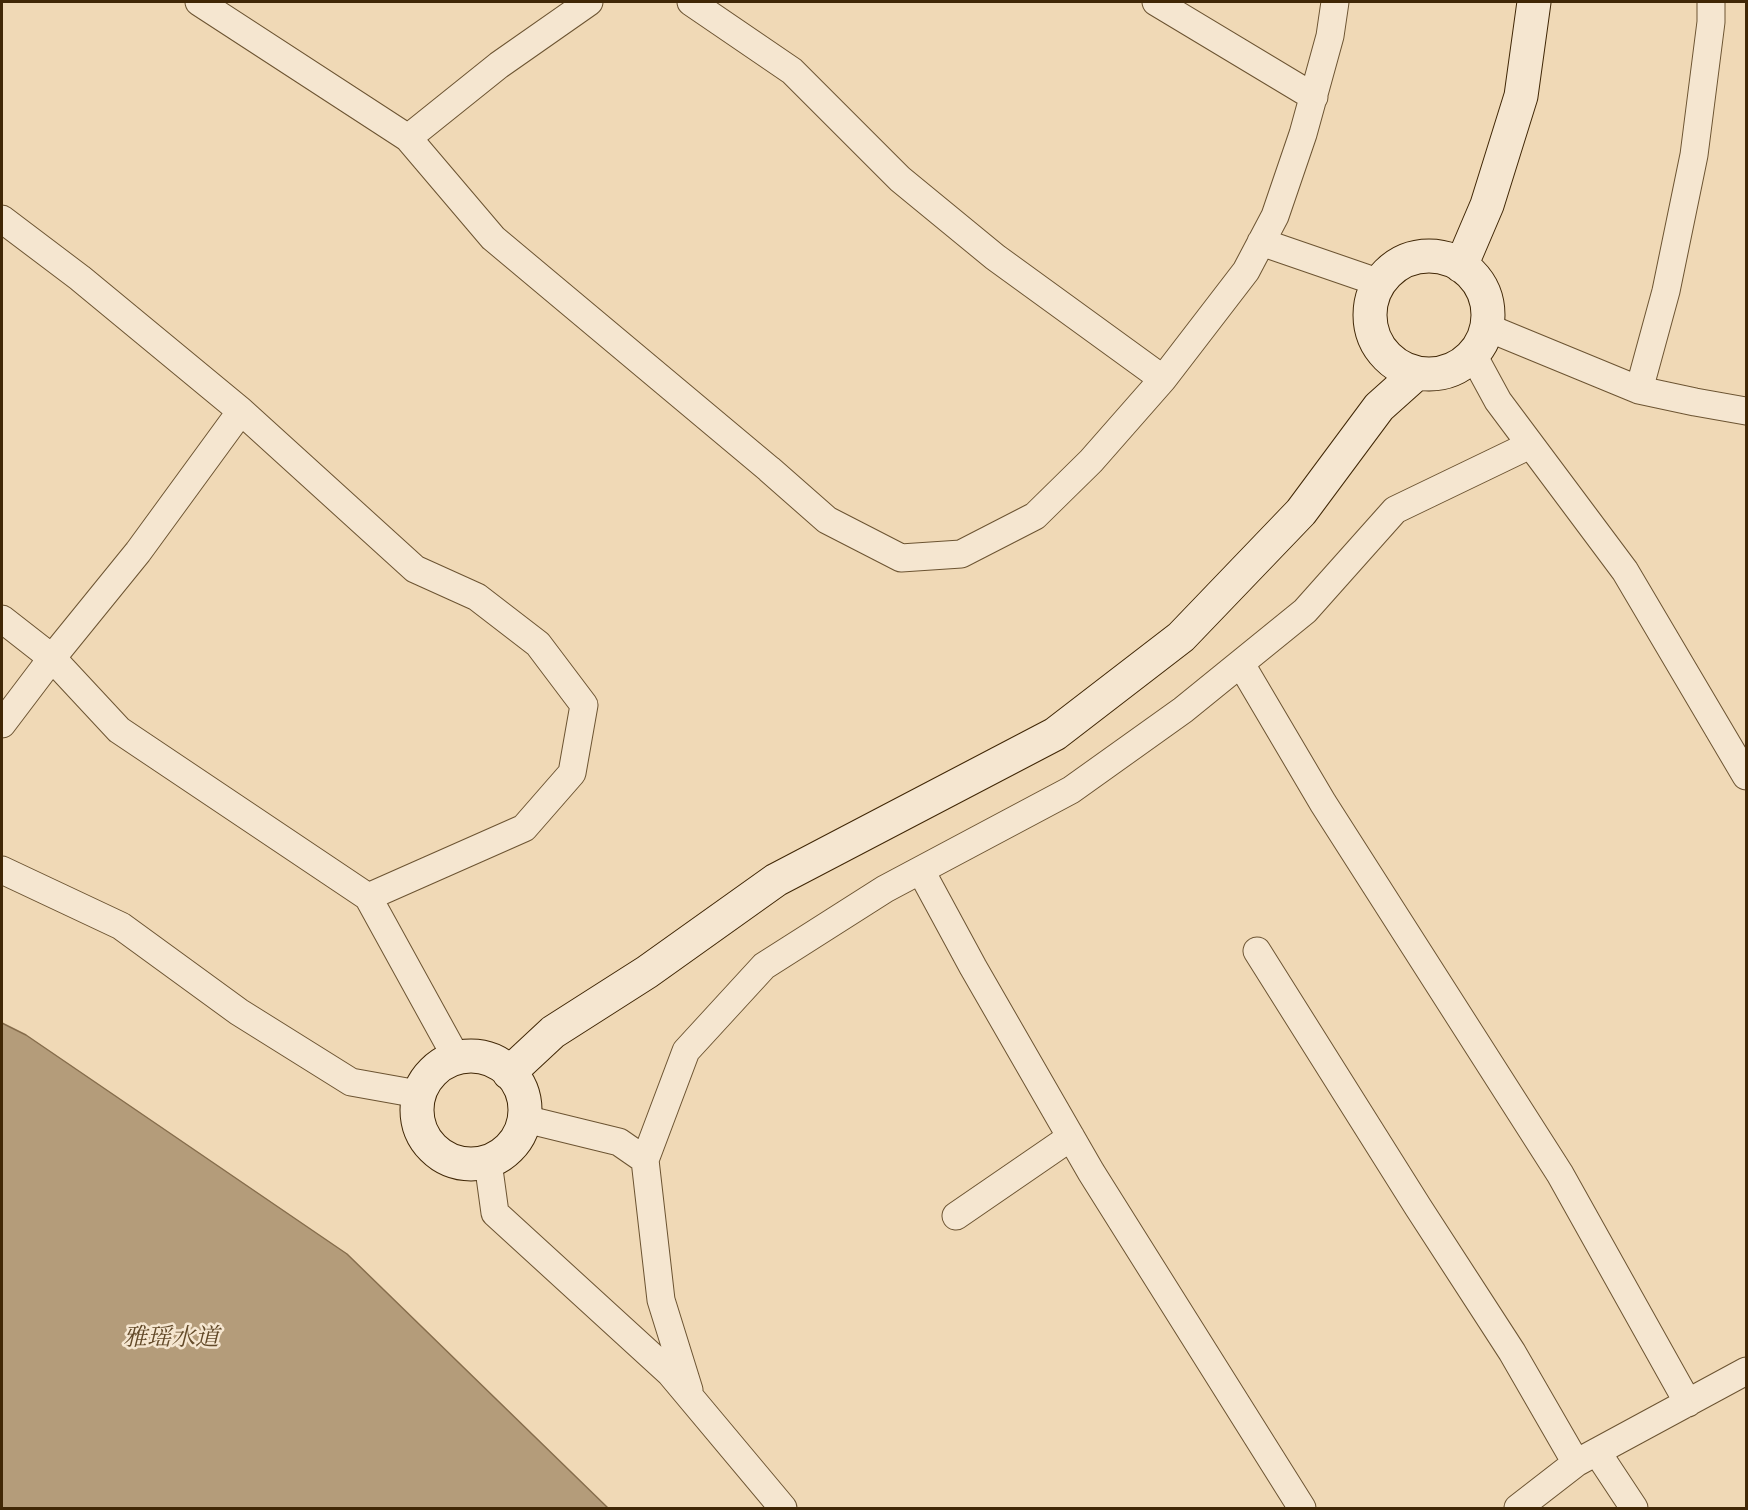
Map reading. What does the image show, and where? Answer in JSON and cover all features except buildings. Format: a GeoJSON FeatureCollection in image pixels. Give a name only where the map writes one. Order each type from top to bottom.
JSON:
{"type":"FeatureCollection","features":[{"type":"Feature","properties":{"kind":"street"},"geometry":{"type":"LineString","coordinates":[[199,2],[408,138],[493,238],[827,520],[901,558],[961,554],[1035,516],[1091,461],[1163,378],[1246,271],[1275,216],[1314,97],[1330,36],[1335,2]]}},
{"type":"Feature","properties":{"kind":"street"},"geometry":{"type":"LineString","coordinates":[[408,138],[499,65],[589,2]]}},
{"type":"Feature","properties":{"kind":"street"},"geometry":{"type":"LineString","coordinates":[[691,2],[792,71],[900,179],[995,257],[1163,378]]}},
{"type":"Feature","properties":{"kind":"street"},"geometry":{"type":"LineString","coordinates":[[1156,2],[1314,97]]}},
{"type":"Feature","properties":{"kind":"street"},"geometry":{"type":"LineString","coordinates":[[1461,266],[1487,205],[1521,96],[1534,2]]}},
{"type":"Feature","properties":{"kind":"street"},"geometry":{"type":"LineString","coordinates":[[1639,390],[1666,291],[1694,155],[1711,22],[1711,2]]}},
{"type":"Feature","properties":{"kind":"street"},"geometry":{"type":"LineString","coordinates":[[2,219],[80,278],[241,411],[415,569],[477,597],[537,644],[584,705],[572,773],[525,828],[368,897]]}},
{"type":"Feature","properties":{"kind":"street"},"geometry":{"type":"LineString","coordinates":[[1261,242],[1380,283]]}},
{"type":"Feature","properties":{"kind":"street"},"geometry":{"type":"LineString","coordinates":[[1432,256],[1461,266],[1476,279],[1486,298],[1488,318],[1484,338],[1473,356],[1456,368],[1437,373],[1417,373],[1398,365],[1383,351],[1370,322],[1371,302],[1380,283],[1393,268],[1412,258],[1432,256]]}},
{"type":"Feature","properties":{"kind":"street"},"geometry":{"type":"LineString","coordinates":[[1486,327],[1639,390],[1746,411]]}},
{"type":"Feature","properties":{"kind":"street"},"geometry":{"type":"LineString","coordinates":[[1473,356],[1498,401],[1625,571],[1746,776]]}},
{"type":"Feature","properties":{"kind":"street"},"geometry":{"type":"LineString","coordinates":[[509,1073],[553,1032],[647,972],[776,880],[1055,734],[1181,637],[1301,512],[1379,407],[1417,373]]}},
{"type":"Feature","properties":{"kind":"street"},"geometry":{"type":"LineString","coordinates":[[2,724],[138,552],[241,411]]}},
{"type":"Feature","properties":{"kind":"street"},"geometry":{"type":"LineString","coordinates":[[692,1399],[661,1300],[645,1160],[686,1051],[764,966],[885,889],[1071,790],[1184,710],[1305,611],[1395,510],[1530,445]]}},
{"type":"Feature","properties":{"kind":"street"},"geometry":{"type":"LineString","coordinates":[[2,619],[52,658],[119,730],[368,897],[456,1057]]}},
{"type":"Feature","properties":{"kind":"street"},"geometry":{"type":"LineString","coordinates":[[1241,664],[1323,803],[1560,1174],[1688,1403]]}},
{"type":"Feature","properties":{"kind":"street"},"geometry":{"type":"LineString","coordinates":[[2,870],[121,926],[239,1012],[351,1082],[418,1094]]}},
{"type":"Feature","properties":{"kind":"street"},"geometry":{"type":"LineString","coordinates":[[921,871],[973,967],[1097,1182],[1302,1509]]}},
{"type":"Feature","properties":{"kind":"street"},"geometry":{"type":"LineString","coordinates":[[1257,951],[1512,1352],[1586,1457],[1634,1509]]}},
{"type":"Feature","properties":{"kind":"street"},"geometry":{"type":"LineString","coordinates":[[476,1056],[494,1061],[509,1073],[517,1082],[524,1100],[525,1119],[519,1137],[507,1152],[488,1162],[463,1165],[445,1160],[430,1148],[420,1132],[418,1094],[425,1079],[439,1065],[456,1057],[476,1056]]}},
{"type":"Feature","properties":{"kind":"street"},"geometry":{"type":"LineString","coordinates":[[525,1119],[619,1142],[645,1160]]}},
{"type":"Feature","properties":{"kind":"street"},"geometry":{"type":"LineString","coordinates":[[956,1216],[1071,1137]]}},
{"type":"Feature","properties":{"kind":"street"},"geometry":{"type":"LineString","coordinates":[[488,1162],[495,1213],[670,1373],[783,1509]]}},
{"type":"Feature","properties":{"kind":"street"},"geometry":{"type":"LineString","coordinates":[[1518,1509],[1586,1457],[1746,1371]]}},
{"type":"Feature","properties":{"kind":"water","name":"雅瑶水道"},"geometry":{"type":"Polygon","coordinates":[[[2,1023],[26,1035],[347,1254],[608,1508],[2,1508],[2,1023]]]}}]}
